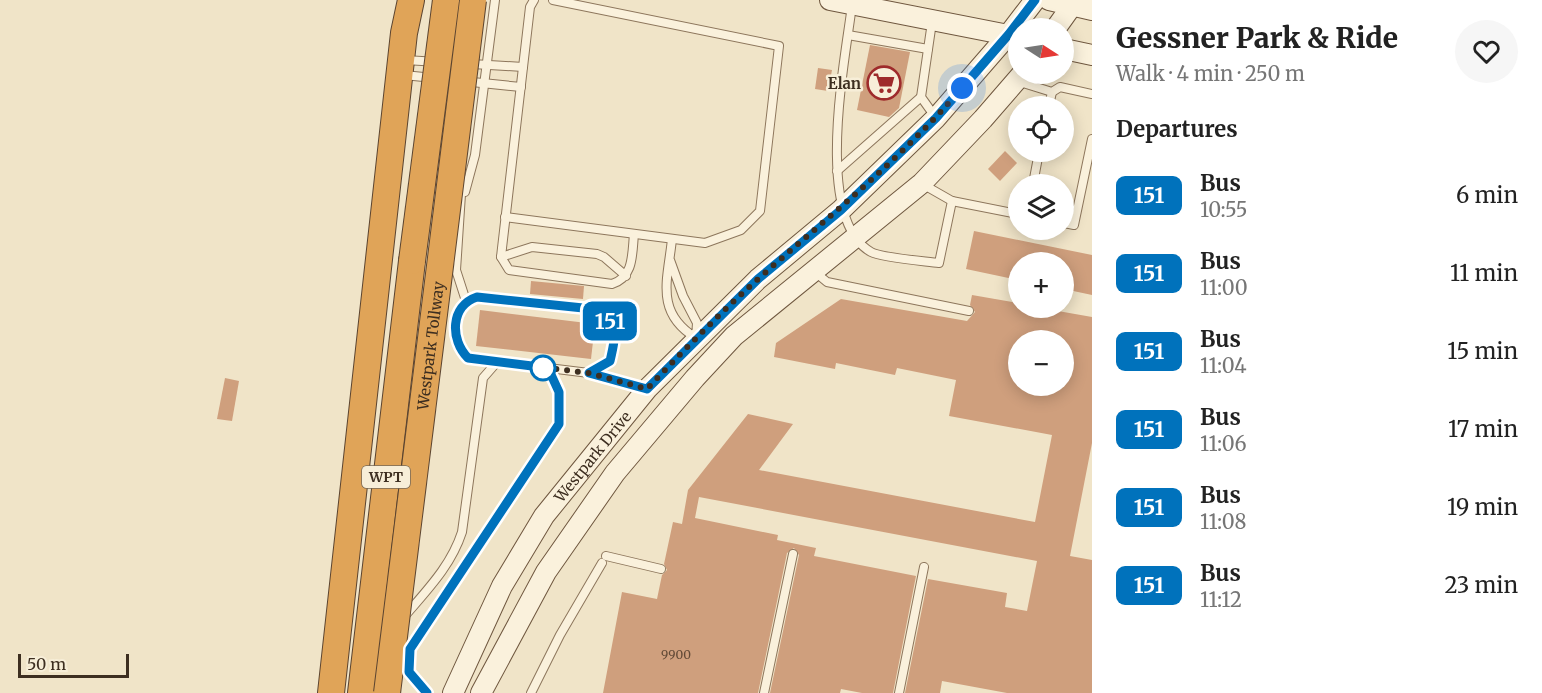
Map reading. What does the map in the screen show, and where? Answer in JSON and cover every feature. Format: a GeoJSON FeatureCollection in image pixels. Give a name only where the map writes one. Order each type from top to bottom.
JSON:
{"type":"FeatureCollection","features":[{"type":"Feature","properties":{"kind":"highway"},"geometry":{"type":"LineString","coordinates":[[331,693],[400,68],[411,0]]}},
{"type":"Feature","properties":{"kind":"highway","name":"Westpark Tollway"},"geometry":{"type":"LineString","coordinates":[[361,693],[412,261],[446,0]]}},
{"type":"Feature","properties":{"kind":"highway","name":"Westpark Tollway"},"geometry":{"type":"LineString","coordinates":[[387,693],[473,0]]}},
{"type":"Feature","properties":{"kind":"main road"},"geometry":{"type":"LineString","coordinates":[[830,0],[1008,34]]}},
{"type":"Feature","properties":{"kind":"main road","name":"Westpark Drive"},"geometry":{"type":"LineString","coordinates":[[1024,18],[1035,0]]}},
{"type":"Feature","properties":{"kind":"main road"},"geometry":{"type":"LineString","coordinates":[[1049,0],[1074,3],[1092,10]]}},
{"type":"Feature","properties":{"kind":"main road"},"geometry":{"type":"LineString","coordinates":[[1063,18],[1074,3]]}},
{"type":"Feature","properties":{"kind":"main road","name":"Westpark Drive"},"geometry":{"type":"LineString","coordinates":[[453,693],[501,586],[544,516],[647,389],[758,279],[841,210],[936,118],[1008,41]]}},
{"type":"Feature","properties":{"kind":"main road"},"geometry":{"type":"LineString","coordinates":[[1074,51],[1092,55]]}},
{"type":"Feature","properties":{"kind":"main road","name":"Westpark Drive"},"geometry":{"type":"LineString","coordinates":[[481,693],[546,572],[615,473],[714,357],[734,336],[922,183],[1013,84]]}},
{"type":"Feature","properties":{"kind":"main road"},"geometry":{"type":"LineString","coordinates":[[696,338],[714,357]]}},
{"type":"Feature","properties":{"kind":"main road"},"geometry":{"type":"LineString","coordinates":[[544,516],[569,539]]}},
{"type":"Feature","properties":{"kind":"lane"},"geometry":{"type":"LineString","coordinates":[[463,202],[475,155],[495,0]]}},
{"type":"Feature","properties":{"kind":"lane"},"geometry":{"type":"LineString","coordinates":[[534,0],[530,7],[501,257],[509,270],[612,284],[630,271],[634,234]]}},
{"type":"Feature","properties":{"kind":"lane"},"geometry":{"type":"LineString","coordinates":[[505,217],[705,243],[741,230],[760,211],[779,46],[553,0]]}},
{"type":"Feature","properties":{"kind":"lane"},"geometry":{"type":"LineString","coordinates":[[852,4],[838,118],[837,171],[841,210],[856,239],[872,252],[939,263],[952,201]]}},
{"type":"Feature","properties":{"kind":"lane"},"geometry":{"type":"LineString","coordinates":[[837,171],[921,97],[932,20]]}},
{"type":"Feature","properties":{"kind":"lane"},"geometry":{"type":"LineString","coordinates":[[848,35],[928,49]]}},
{"type":"Feature","properties":{"kind":"lane"},"geometry":{"type":"LineString","coordinates":[[400,68],[487,65],[523,67]]}},
{"type":"Feature","properties":{"kind":"lane"},"geometry":{"type":"LineString","coordinates":[[400,68],[461,81],[521,87]]}},
{"type":"Feature","properties":{"kind":"lane"},"geometry":{"type":"LineString","coordinates":[[461,81],[466,86],[468,95],[462,153],[463,202],[456,270],[466,301]]}},
{"type":"Feature","properties":{"kind":"lane"},"geometry":{"type":"LineString","coordinates":[[1033,84],[1052,93]]}},
{"type":"Feature","properties":{"kind":"lane"},"geometry":{"type":"LineString","coordinates":[[1051,96],[1060,87],[1092,94]]}},
{"type":"Feature","properties":{"kind":"lane"},"geometry":{"type":"LineString","coordinates":[[921,97],[936,118]]}},
{"type":"Feature","properties":{"kind":"lane"},"geometry":{"type":"LineString","coordinates":[[1074,225],[1092,139]]}},
{"type":"Feature","properties":{"kind":"lane"},"geometry":{"type":"LineString","coordinates":[[922,183],[952,201],[1008,212]]}},
{"type":"Feature","properties":{"kind":"lane"},"geometry":{"type":"LineString","coordinates":[[670,260],[683,296],[697,323],[696,338],[682,329],[666,295],[665,281],[672,239]]}},
{"type":"Feature","properties":{"kind":"lane"},"geometry":{"type":"LineString","coordinates":[[501,257],[532,247],[597,254],[604,257],[626,276]]}},
{"type":"Feature","properties":{"kind":"lane"},"geometry":{"type":"LineString","coordinates":[[815,272],[826,282],[969,311]]}},
{"type":"Feature","properties":{"kind":"lane"},"geometry":{"type":"LineString","coordinates":[[589,373],[610,361],[614,327],[607,316],[593,309],[477,297],[466,301],[458,311],[455,338],[460,350],[468,358],[589,373],[647,389]]}},
{"type":"Feature","properties":{"kind":"lane"},"geometry":{"type":"LineString","coordinates":[[398,693],[391,677],[391,648],[404,617],[449,564],[457,548],[462,532],[483,378],[497,362]]}},
{"type":"Feature","properties":{"kind":"lane"},"geometry":{"type":"LineString","coordinates":[[427,693],[409,672],[410,649],[559,424],[559,392],[548,368]]}},
{"type":"Feature","properties":{"kind":"lane"},"geometry":{"type":"LineString","coordinates":[[764,693],[793,554]]}},
{"type":"Feature","properties":{"kind":"lane"},"geometry":{"type":"LineString","coordinates":[[531,693],[560,635],[604,559],[661,569]]}},
{"type":"Feature","properties":{"kind":"lane"},"geometry":{"type":"LineString","coordinates":[[899,693],[924,567]]}},
{"type":"Feature","properties":{"kind":"building","name":"Elan"},"geometry":{"type":"Polygon","coordinates":[[[870,45],[910,52],[899,108],[889,117],[857,110],[870,45]]]}},
{"type":"Feature","properties":{"kind":"building"},"geometry":{"type":"Polygon","coordinates":[[[818,68],[832,70],[828,91],[815,89],[818,68]]]}},
{"type":"Feature","properties":{"kind":"building"},"geometry":{"type":"Polygon","coordinates":[[[1005,151],[1008,154],[1008,162],[1017,163],[1000,181],[988,169],[1005,151]]]}},
{"type":"Feature","properties":{"kind":"building"},"geometry":{"type":"Polygon","coordinates":[[[974,231],[1008,238],[1008,240],[1018,240],[1092,255],[1092,295],[1074,291],[1074,252],[1008,252],[1008,278],[966,269],[974,231]]]}},
{"type":"Feature","properties":{"kind":"building"},"geometry":{"type":"Polygon","coordinates":[[[531,281],[584,286],[583,299],[530,294],[531,281]]]}},
{"type":"Feature","properties":{"kind":"building"},"geometry":{"type":"Polygon","coordinates":[[[972,295],[1008,301],[1008,318],[1074,318],[1074,314],[1092,317],[1092,443],[1070,556],[1092,560],[1092,693],[1007,693],[942,681],[940,693],[905,693],[928,579],[1007,593],[1005,607],[1027,611],[1037,561],[699,497],[695,518],[778,535],[777,540],[816,548],[814,556],[916,576],[893,693],[862,693],[841,689],[840,693],[770,693],[799,555],[794,548],[787,553],[758,693],[603,693],[622,592],[657,599],[662,575],[667,570],[664,564],[673,522],[682,524],[688,490],[748,414],[793,424],[759,470],[1035,522],[1052,435],[949,416],[956,380],[897,368],[895,375],[836,363],[835,369],[774,357],[776,343],[841,299],[967,321],[975,312],[970,305],[972,295]]]}},
{"type":"Feature","properties":{"kind":"building"},"geometry":{"type":"Polygon","coordinates":[[[480,310],[595,324],[591,359],[476,346],[480,310]]]}},
{"type":"Feature","properties":{"kind":"building"},"geometry":{"type":"Polygon","coordinates":[[[225,378],[239,381],[232,421],[217,419],[225,378]]]}},
{"type":"Feature","properties":{"kind":"bus line","name":"151"},"geometry":{"type":"LineString","coordinates":[[427,693],[409,672],[410,649],[559,424],[559,392],[548,368],[468,358],[460,350],[455,338],[458,311],[466,301],[477,297],[593,309],[607,316],[614,327],[614,344],[610,361],[589,373],[647,389],[758,279],[841,210],[936,118],[1009,34],[1035,0]]}},
{"type":"Feature","properties":{"kind":"place","name":"Elan"},"geometry":{"type":"Point","coordinates":[884,83]}},
{"type":"Feature","properties":{"kind":"route"},"geometry":{"type":"LineString","coordinates":[[543,368],[539,367],[589,373],[647,389],[758,279],[841,210],[936,118],[962,88]]}}]}
